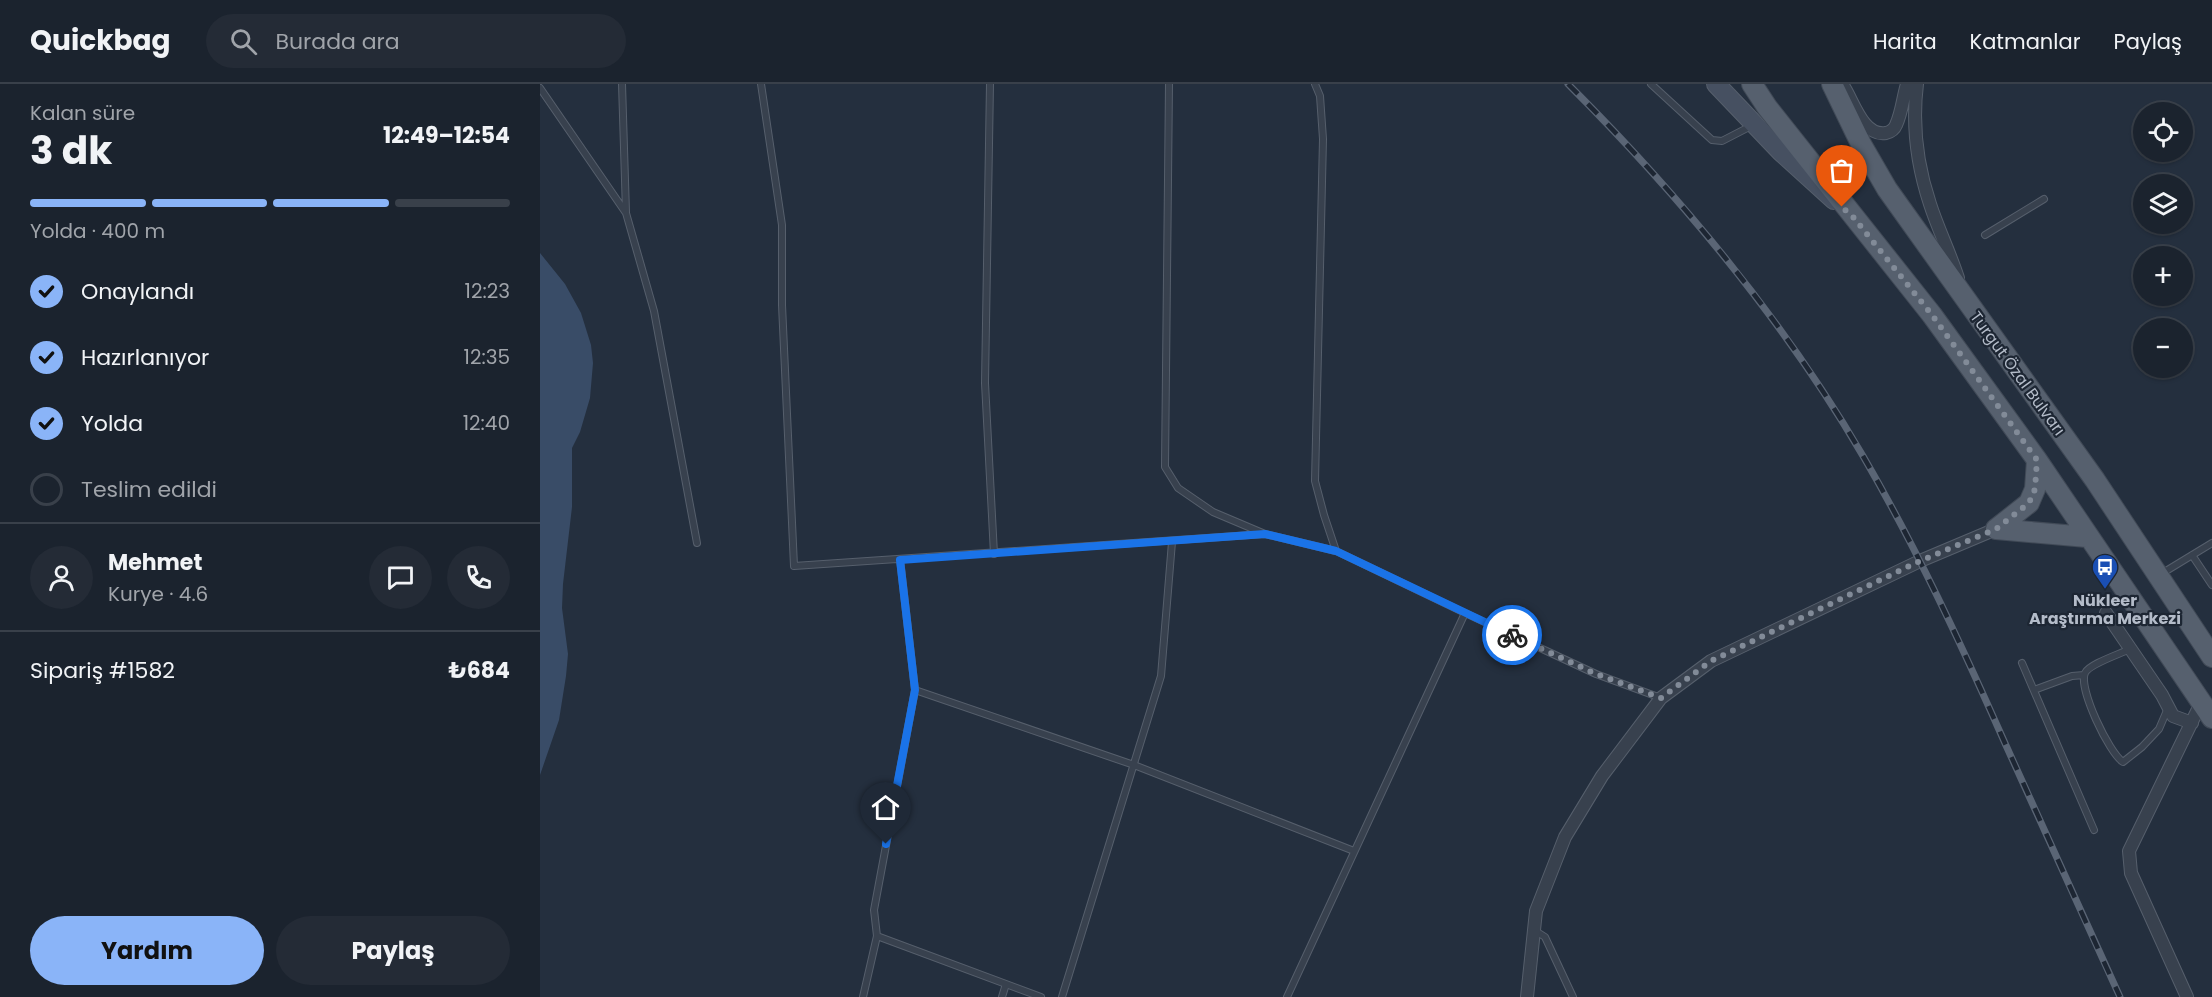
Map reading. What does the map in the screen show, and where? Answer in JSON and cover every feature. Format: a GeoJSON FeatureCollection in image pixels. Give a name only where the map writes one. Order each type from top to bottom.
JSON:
{"type":"FeatureCollection","features":[{"type":"Feature","properties":{"kind":"main road"},"geometry":{"type":"LineString","coordinates":[[1752,84],[1767,108],[1932,315],[2037,460],[2206,711]]}},
{"type":"Feature","properties":{"kind":"main road","name":"Turgut Özal Bulvarı"},"geometry":{"type":"LineString","coordinates":[[1832,84],[1861,144],[1887,189],[2095,480],[2212,657]]}},
{"type":"Feature","properties":{"kind":"main road"},"geometry":{"type":"LineString","coordinates":[[1996,529],[2029,503],[2035,489],[2037,460]]}},
{"type":"Feature","properties":{"kind":"main road"},"geometry":{"type":"LineString","coordinates":[[1996,529],[2087,537]]}},
{"type":"Feature","properties":{"kind":"street"},"geometry":{"type":"LineString","coordinates":[[1716,84],[1781,152],[1854,218]]}},
{"type":"Feature","properties":{"kind":"street"},"geometry":{"type":"LineString","coordinates":[[1842,84],[1865,125],[1873,133],[1883,134],[1891,132],[1896,125],[1907,84]]}},
{"type":"Feature","properties":{"kind":"street"},"geometry":{"type":"LineString","coordinates":[[1917,84],[1914,121],[1919,162],[1930,204],[1964,297]]}},
{"type":"Feature","properties":{"kind":"street"},"geometry":{"type":"LineString","coordinates":[[1527,997],[1536,911],[1565,837],[1602,776],[1661,698],[1711,661],[1920,561],[1996,529]]}},
{"type":"Feature","properties":{"kind":"street"},"geometry":{"type":"LineString","coordinates":[[2106,613],[2162,694],[2173,716],[2192,723]]}},
{"type":"Feature","properties":{"kind":"street"},"geometry":{"type":"LineString","coordinates":[[2187,997],[2131,873],[2129,851],[2192,723],[2206,711]]}},
{"type":"Feature","properties":{"kind":"lane"},"geometry":{"type":"LineString","coordinates":[[622,84],[626,213],[654,311],[697,543]]}},
{"type":"Feature","properties":{"kind":"lane"},"geometry":{"type":"LineString","coordinates":[[761,84],[782,225],[782,305],[794,566],[1265,534]]}},
{"type":"Feature","properties":{"kind":"lane"},"geometry":{"type":"LineString","coordinates":[[990,84],[985,383],[994,554]]}},
{"type":"Feature","properties":{"kind":"lane"},"geometry":{"type":"LineString","coordinates":[[1169,84],[1165,466],[1178,488],[1213,512],[1265,534],[1336,551],[1596,674],[1661,698]]}},
{"type":"Feature","properties":{"kind":"lane"},"geometry":{"type":"LineString","coordinates":[[1315,84],[1320,96],[1323,139],[1316,482],[1336,551]]}},
{"type":"Feature","properties":{"kind":"lane"},"geometry":{"type":"LineString","coordinates":[[1651,84],[1712,140],[1722,141],[1754,124]]}},
{"type":"Feature","properties":{"kind":"lane"},"geometry":{"type":"LineString","coordinates":[[540,88],[626,213]]}},
{"type":"Feature","properties":{"kind":"lane"},"geometry":{"type":"LineString","coordinates":[[1985,235],[2044,199]]}},
{"type":"Feature","properties":{"kind":"lane"},"geometry":{"type":"LineString","coordinates":[[1062,997],[1161,676],[1172,542]]}},
{"type":"Feature","properties":{"kind":"lane"},"geometry":{"type":"LineString","coordinates":[[2158,575],[2212,543]]}},
{"type":"Feature","properties":{"kind":"lane"},"geometry":{"type":"LineString","coordinates":[[2192,555],[2212,585]]}},
{"type":"Feature","properties":{"kind":"lane"},"geometry":{"type":"LineString","coordinates":[[863,997],[877,936],[874,910],[915,690],[900,560]]}},
{"type":"Feature","properties":{"kind":"lane"},"geometry":{"type":"LineString","coordinates":[[1287,997],[1465,614]]}},
{"type":"Feature","properties":{"kind":"lane"},"geometry":{"type":"LineString","coordinates":[[2131,649],[2092,666],[2084,675],[2084,687],[2098,723],[2117,758],[2123,762],[2142,747],[2159,729],[2169,707]]}},
{"type":"Feature","properties":{"kind":"lane"},"geometry":{"type":"LineString","coordinates":[[2022,663],[2094,830]]}},
{"type":"Feature","properties":{"kind":"lane"},"geometry":{"type":"LineString","coordinates":[[2034,690],[2073,676],[2084,675]]}},
{"type":"Feature","properties":{"kind":"lane"},"geometry":{"type":"LineString","coordinates":[[915,690],[1134,765],[1354,851]]}},
{"type":"Feature","properties":{"kind":"lane"},"geometry":{"type":"LineString","coordinates":[[1534,930],[1545,937],[1573,997]]}},
{"type":"Feature","properties":{"kind":"lane"},"geometry":{"type":"LineString","coordinates":[[877,936],[1041,997]]}},
{"type":"Feature","properties":{"kind":"lane"},"geometry":{"type":"LineString","coordinates":[[1002,997],[1006,984]]}},
{"type":"Feature","properties":{"kind":"water"},"geometry":{"type":"Polygon","coordinates":[[[540,253],[565,284],[581,313],[591,345],[593,363],[590,398],[580,432],[572,448],[572,507],[562,608],[568,654],[566,676],[559,720],[540,775],[540,253]]]}},
{"type":"Feature","properties":{"kind":"railway"},"geometry":{"type":"LineString","coordinates":[[1568,84],[1650,170],[1728,261],[1799,356],[1863,456],[1920,561],[1954,632],[2120,997]]}},
{"type":"Feature","properties":{"kind":"way so far"},"geometry":{"type":"LineString","coordinates":[[1512,635],[1596,674],[1661,698],[1711,661],[1920,561],[1996,529],[2029,503],[2035,489],[2037,460],[1932,315],[1854,218],[1842,207]]}},
{"type":"Feature","properties":{"kind":"place","name":"Nükleer Araştırma Merkezi"},"geometry":{"type":"Point","coordinates":[2105,590]}},
{"type":"Feature","properties":{"kind":"route"},"geometry":{"type":"LineString","coordinates":[[886,844],[915,690],[900,560],[1265,534],[1336,551],[1512,635]]}}]}
